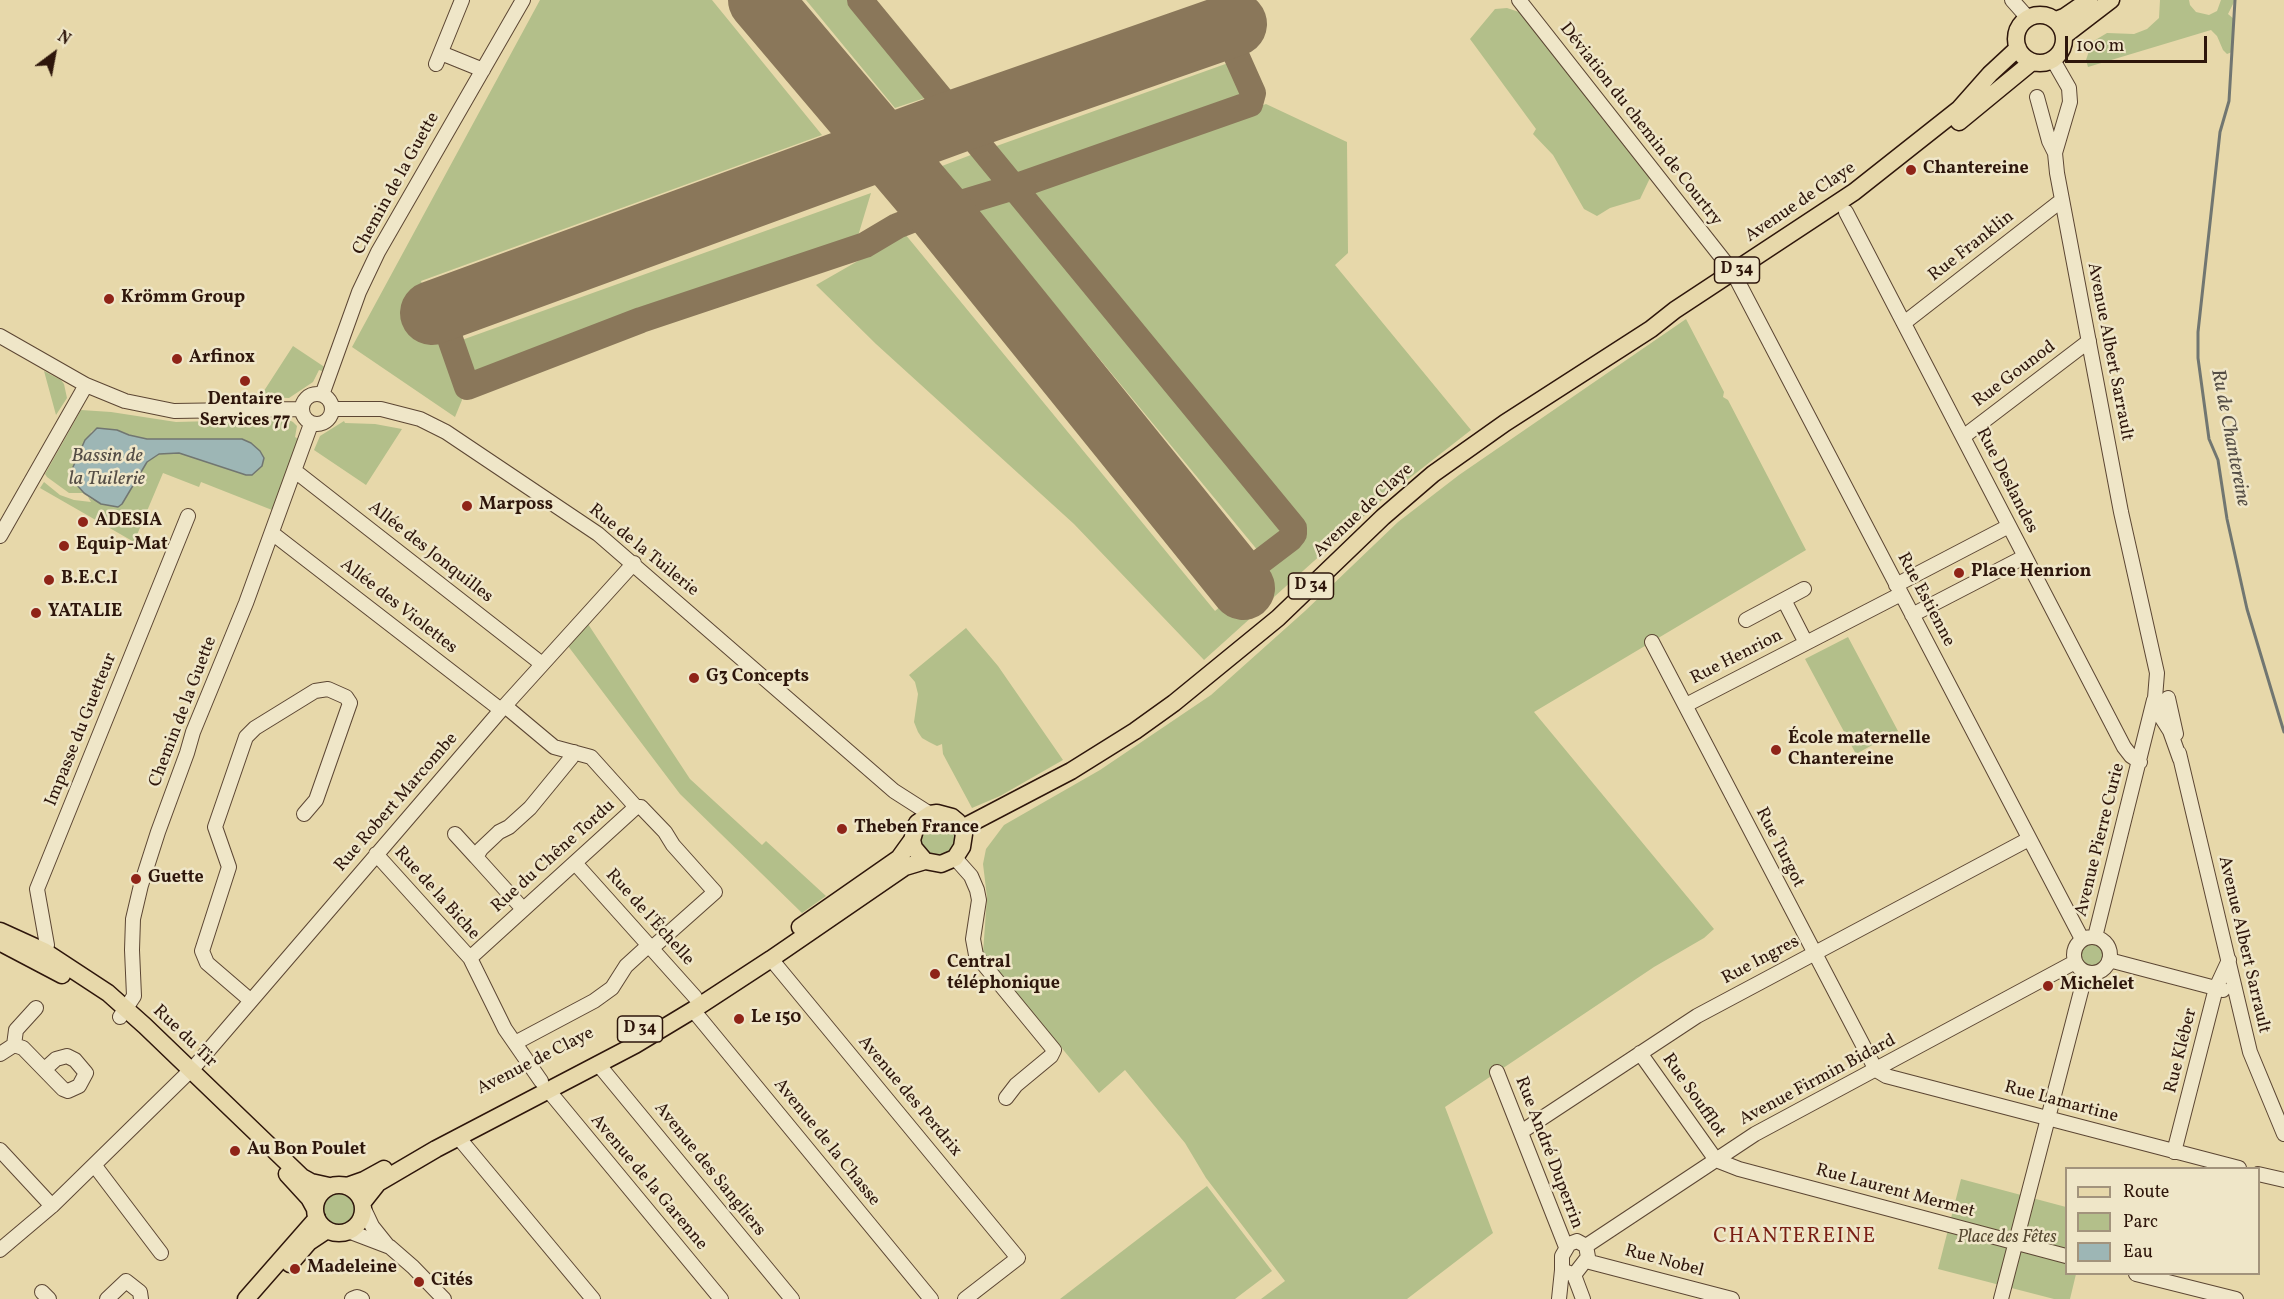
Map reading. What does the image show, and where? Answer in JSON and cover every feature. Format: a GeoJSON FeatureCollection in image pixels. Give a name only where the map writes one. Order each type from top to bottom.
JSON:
{"type":"FeatureCollection","features":[{"type":"Feature","properties":{"kind":"main road"},"geometry":{"type":"LineString","coordinates":[[2056,20],[2089,0]]}},
{"type":"Feature","properties":{"kind":"main road"},"geometry":{"type":"LineString","coordinates":[[2064,36],[2111,0]]}},
{"type":"Feature","properties":{"kind":"main road"},"geometry":{"type":"LineString","coordinates":[[2047,15],[2056,20],[2062,27],[2064,36],[2063,47],[2053,60],[2043,63],[2032,62],[2021,54],[2016,41],[2019,28],[2028,18],[2047,15]]}},
{"type":"Feature","properties":{"kind":"main road","name":"Avenue de Claye"},"geometry":{"type":"LineString","coordinates":[[962,828],[1079,765],[1174,703],[1278,618],[1395,506],[1433,474],[1505,423],[1651,329],[1677,315],[1824,213],[1883,170],[1959,109],[1990,74],[2018,48]]}},
{"type":"Feature","properties":{"kind":"main road","name":"Avenue de Claye"},"geometry":{"type":"LineString","coordinates":[[1735,275],[1788,244],[1820,229],[1846,212],[2032,62]]}},
{"type":"Feature","properties":{"kind":"main road","name":"Avenue de Claye"},"geometry":{"type":"LineString","coordinates":[[1846,212],[1846,203],[1871,186],[1883,170]]}},
{"type":"Feature","properties":{"kind":"main road"},"geometry":{"type":"LineString","coordinates":[[930,814],[937,813],[952,817],[962,828],[964,841],[955,858]]}},
{"type":"Feature","properties":{"kind":"main road","name":"Avenue de Claye"},"geometry":{"type":"LineString","coordinates":[[347,1186],[364,1180],[479,1113],[598,1064],[635,1045],[899,858],[923,818],[930,814]]}},
{"type":"Feature","properties":{"kind":"main road"},"geometry":{"type":"LineString","coordinates":[[913,835],[914,848],[925,861]]}},
{"type":"Feature","properties":{"kind":"main road","name":"Avenue de Claye"},"geometry":{"type":"LineString","coordinates":[[363,1205],[378,1183],[627,1037],[694,1003],[771,959],[905,867],[925,861],[941,864],[955,858]]}},
{"type":"Feature","properties":{"kind":"main road","name":"Rue du Tir"},"geometry":{"type":"LineString","coordinates":[[0,931],[42,956],[90,980],[187,1073],[302,1177],[311,1182],[329,1186]]}},
{"type":"Feature","properties":{"kind":"main road","name":"Rue du Tir"},"geometry":{"type":"LineString","coordinates":[[0,943],[42,956]]}},
{"type":"Feature","properties":{"kind":"main road","name":"Rue du Tir"},"geometry":{"type":"LineString","coordinates":[[187,1073],[309,1198],[319,1219]]}},
{"type":"Feature","properties":{"kind":"main road"},"geometry":{"type":"LineString","coordinates":[[261,1299],[309,1242],[319,1219],[316,1200],[322,1192],[329,1186],[347,1186],[354,1189],[363,1205],[362,1218],[348,1232],[337,1233],[319,1219]]}},
{"type":"Feature","properties":{"kind":"main road"},"geometry":{"type":"LineString","coordinates":[[246,1299],[319,1219]]}},
{"type":"Feature","properties":{"kind":"street"},"geometry":{"type":"LineString","coordinates":[[462,0],[439,59],[483,70]]}},
{"type":"Feature","properties":{"kind":"street","name":"Chemin de la Guette"},"geometry":{"type":"LineString","coordinates":[[322,395],[359,292],[378,252],[523,0]]}},
{"type":"Feature","properties":{"kind":"street","name":"Déviation du chemin de Courtry"},"geometry":{"type":"LineString","coordinates":[[1518,0],[1735,275]]}},
{"type":"Feature","properties":{"kind":"street"},"geometry":{"type":"LineString","coordinates":[[2012,0],[2028,18]]}},
{"type":"Feature","properties":{"kind":"street","name":"Avenue Albert Sarrault"},"geometry":{"type":"LineString","coordinates":[[2053,60],[2069,88],[2070,102],[2055,153],[2062,200],[2127,543],[2153,654],[2157,682],[2180,759],[2250,1052],[2284,1134]]}},
{"type":"Feature","properties":{"kind":"street"},"geometry":{"type":"LineString","coordinates":[[2037,97],[2049,141],[2055,153]]}},
{"type":"Feature","properties":{"kind":"street","name":"Rue Franklin"},"geometry":{"type":"LineString","coordinates":[[1904,323],[2062,200]]}},
{"type":"Feature","properties":{"kind":"street","name":"Rue Deslandes"},"geometry":{"type":"LineString","coordinates":[[1846,212],[2124,747],[2131,756],[2141,757]]}},
{"type":"Feature","properties":{"kind":"street","name":"Rue Estienne"},"geometry":{"type":"LineString","coordinates":[[1735,275],[2029,839],[2088,938]]}},
{"type":"Feature","properties":{"kind":"street"},"geometry":{"type":"LineString","coordinates":[[0,336],[86,385],[125,401],[174,411],[302,409]]}},
{"type":"Feature","properties":{"kind":"street","name":"Rue Gounod"},"geometry":{"type":"LineString","coordinates":[[1963,437],[2089,341]]}},
{"type":"Feature","properties":{"kind":"street"},"geometry":{"type":"LineString","coordinates":[[0,536],[86,385]]}},
{"type":"Feature","properties":{"kind":"street"},"geometry":{"type":"LineString","coordinates":[[322,395],[329,400],[333,409],[332,414],[322,424],[311,424],[304,418],[302,409],[308,397],[322,395]]}},
{"type":"Feature","properties":{"kind":"street","name":"Rue de la Tuilerie"},"geometry":{"type":"LineString","coordinates":[[333,409],[391,411],[418,418],[434,426],[598,534],[894,791],[930,814]]}},
{"type":"Feature","properties":{"kind":"street","name":"Chemin de la Guette"},"geometry":{"type":"LineString","coordinates":[[123,1013],[135,992],[132,930],[141,885],[193,732],[296,471],[311,424]]}},
{"type":"Feature","properties":{"kind":"street","name":"Allée des Jonquilles"},"geometry":{"type":"LineString","coordinates":[[296,471],[542,664]]}},
{"type":"Feature","properties":{"kind":"street","name":"Impasse du Guetteur"},"geometry":{"type":"LineString","coordinates":[[42,956],[47,945],[37,889],[188,516]]}},
{"type":"Feature","properties":{"kind":"street"},"geometry":{"type":"LineString","coordinates":[[1898,589],[2009,526]]}},
{"type":"Feature","properties":{"kind":"street","name":"Allée des Violettes"},"geometry":{"type":"LineString","coordinates":[[272,533],[554,747],[591,758],[636,807],[641,807],[665,832],[673,845],[715,892],[650,947]]}},
{"type":"Feature","properties":{"kind":"street"},"geometry":{"type":"LineString","coordinates":[[1912,615],[2024,557]]}},
{"type":"Feature","properties":{"kind":"street","name":"Rue Robert Marcombe"},"geometry":{"type":"LineString","coordinates":[[0,1250],[95,1166],[187,1073],[503,708],[634,563]]}},
{"type":"Feature","properties":{"kind":"street","name":"Rue Henrion"},"geometry":{"type":"LineString","coordinates":[[1746,620],[1804,589]]}},
{"type":"Feature","properties":{"kind":"street","name":"Rue Henrion"},"geometry":{"type":"LineString","coordinates":[[1686,705],[1806,643],[1898,589]]}},
{"type":"Feature","properties":{"kind":"street","name":"Rue Henrion"},"geometry":{"type":"LineString","coordinates":[[1784,600],[1806,643]]}},
{"type":"Feature","properties":{"kind":"street","name":"Rue Turgot"},"geometry":{"type":"LineString","coordinates":[[1652,642],[1876,1070]]}},
{"type":"Feature","properties":{"kind":"street"},"geometry":{"type":"LineString","coordinates":[[250,1000],[203,957],[202,951],[229,867],[215,827],[246,737],[255,728],[315,691],[328,689],[346,697],[350,703],[316,800],[304,814]]}},
{"type":"Feature","properties":{"kind":"street","name":"Avenue Albert Sarrault"},"geometry":{"type":"LineString","coordinates":[[2161,698],[2156,709],[2170,731],[2180,759]]}},
{"type":"Feature","properties":{"kind":"street","name":"Avenue Pierre Curie"},"geometry":{"type":"LineString","coordinates":[[2088,938],[2141,757],[2161,698]]}},
{"type":"Feature","properties":{"kind":"street","name":"Avenue Pierre Curie"},"geometry":{"type":"LineString","coordinates":[[2141,757],[2161,716]]}},
{"type":"Feature","properties":{"kind":"street"},"geometry":{"type":"LineString","coordinates":[[476,857],[493,838],[530,808],[572,759],[574,752]]}},
{"type":"Feature","properties":{"kind":"street","name":"Rue de la Tuilerie"},"geometry":{"type":"LineString","coordinates":[[894,791],[909,811],[913,835]]}},
{"type":"Feature","properties":{"kind":"street","name":"Rue du Chêne Tordu"},"geometry":{"type":"LineString","coordinates":[[470,958],[636,807]]}},
{"type":"Feature","properties":{"kind":"street"},"geometry":{"type":"LineString","coordinates":[[455,834],[524,909]]}},
{"type":"Feature","properties":{"kind":"street","name":"Rue Ingres"},"geometry":{"type":"LineString","coordinates":[[1521,1132],[1697,1016],[2029,839]]}},
{"type":"Feature","properties":{"kind":"street","name":"Rue de la Biche"},"geometry":{"type":"LineString","coordinates":[[376,854],[470,958],[505,1029],[544,1086]]}},
{"type":"Feature","properties":{"kind":"street"},"geometry":{"type":"LineString","coordinates":[[955,858],[971,876],[977,890],[979,900],[973,939],[976,955],[1054,1050],[1053,1054],[1016,1085],[1006,1098]]}},
{"type":"Feature","properties":{"kind":"street","name":"Rue de l'Échelle"},"geometry":{"type":"LineString","coordinates":[[575,863],[650,947],[694,1003]]}},
{"type":"Feature","properties":{"kind":"street"},"geometry":{"type":"LineString","coordinates":[[2001,1299],[2047,1119],[2081,967],[2075,947],[2088,938],[2105,943],[2110,954],[2106,965],[2097,972],[2081,967]]}},
{"type":"Feature","properties":{"kind":"street"},"geometry":{"type":"LineString","coordinates":[[515,1043],[594,1001],[612,988],[626,966],[650,947]]}},
{"type":"Feature","properties":{"kind":"street","name":"Avenue des Perdrix"},"geometry":{"type":"LineString","coordinates":[[771,959],[1018,1258],[965,1299]]}},
{"type":"Feature","properties":{"kind":"street"},"geometry":{"type":"LineString","coordinates":[[2109,960],[2237,994]]}},
{"type":"Feature","properties":{"kind":"street","name":"Rue Kléber"},"geometry":{"type":"LineString","coordinates":[[2174,1152],[2216,988],[2229,960]]}},
{"type":"Feature","properties":{"kind":"street","name":"Avenue Firmin Bidard"},"geometry":{"type":"LineString","coordinates":[[1569,1273],[1586,1253],[1755,1134],[2081,967]]}},
{"type":"Feature","properties":{"kind":"street","name":"Avenue de la Chasse"},"geometry":{"type":"LineString","coordinates":[[694,1003],[931,1299]]}},
{"type":"Feature","properties":{"kind":"street"},"geometry":{"type":"LineString","coordinates":[[0,1054],[14,1045],[16,1030],[36,1008]]}},
{"type":"Feature","properties":{"kind":"street"},"geometry":{"type":"LineString","coordinates":[[14,1045],[23,1048],[45,1070]]}},
{"type":"Feature","properties":{"kind":"street","name":"Rue Soufflot"},"geometry":{"type":"LineString","coordinates":[[1640,1053],[1716,1160]]}},
{"type":"Feature","properties":{"kind":"street","name":"Avenue des Sangliers"},"geometry":{"type":"LineString","coordinates":[[598,1064],[792,1299]]}},
{"type":"Feature","properties":{"kind":"street","name":"Rue Lamartine"},"geometry":{"type":"LineString","coordinates":[[1876,1070],[1886,1076],[2235,1167]]}},
{"type":"Feature","properties":{"kind":"street","name":"Rue André Duperrin"},"geometry":{"type":"LineString","coordinates":[[1497,1072],[1566,1246]]}},
{"type":"Feature","properties":{"kind":"street","name":"Avenue de la Garenne"},"geometry":{"type":"LineString","coordinates":[[544,1086],[721,1299]]}},
{"type":"Feature","properties":{"kind":"street"},"geometry":{"type":"LineString","coordinates":[[458,1137],[593,1299]]}},
{"type":"Feature","properties":{"kind":"street"},"geometry":{"type":"LineString","coordinates":[[0,1150],[52,1206]]}},
{"type":"Feature","properties":{"kind":"street","name":"Rue Laurent Mermet"},"geometry":{"type":"LineString","coordinates":[[1716,1160],[1739,1169],[2065,1255]]}},
{"type":"Feature","properties":{"kind":"street"},"geometry":{"type":"LineString","coordinates":[[95,1166],[161,1253]]}},
{"type":"Feature","properties":{"kind":"street"},"geometry":{"type":"LineString","coordinates":[[2260,1174],[2284,1180]]}},
{"type":"Feature","properties":{"kind":"street"},"geometry":{"type":"LineString","coordinates":[[363,1205],[372,1226],[390,1247],[444,1299]]}},
{"type":"Feature","properties":{"kind":"street"},"geometry":{"type":"LineString","coordinates":[[348,1232],[390,1247]]}},
{"type":"Feature","properties":{"kind":"street","name":"Rue Nobel"},"geometry":{"type":"LineString","coordinates":[[1566,1246],[1577,1241],[1586,1253],[1732,1299]]}},
{"type":"Feature","properties":{"kind":"street"},"geometry":{"type":"LineString","coordinates":[[1566,1246],[1562,1256],[1583,1299]]}},
{"type":"Feature","properties":{"kind":"street"},"geometry":{"type":"LineString","coordinates":[[1559,1299],[1569,1273]]}},
{"type":"Feature","properties":{"kind":"street"},"geometry":{"type":"LineString","coordinates":[[2140,1275],[2236,1299]]}},
{"type":"Feature","properties":{"kind":"street"},"geometry":{"type":"LineString","coordinates":[[108,1299],[126,1281],[140,1292],[141,1299]]}},
{"type":"Feature","properties":{"kind":"street"},"geometry":{"type":"LineString","coordinates":[[352,1299],[357,1297],[362,1299]]}},
{"type":"Feature","properties":{"kind":"green space"},"geometry":{"type":"Polygon","coordinates":[[[540,0],[712,0],[822,135],[421,281],[462,400],[455,417],[352,347],[540,0]]]}},
{"type":"Feature","properties":{"kind":"green space"},"geometry":{"type":"Polygon","coordinates":[[[806,0],[848,0],[928,97],[895,108],[806,0]]]}},
{"type":"Feature","properties":{"kind":"green space"},"geometry":{"type":"Polygon","coordinates":[[[2160,0],[2189,0],[2196,12],[2209,15],[2217,11],[2221,0],[2235,0],[2228,14],[2234,19],[2232,52],[2227,54],[2223,50],[2217,36],[2211,30],[2088,67],[2086,60],[2092,42],[2107,33],[2134,34],[2147,29],[2159,18],[2160,0]]]}},
{"type":"Feature","properties":{"kind":"green space"},"geometry":{"type":"Polygon","coordinates":[[[1507,8],[1528,15],[1604,121],[1626,136],[1640,153],[1650,178],[1640,199],[1610,208],[1597,216],[1584,209],[1553,155],[1533,134],[1536,129],[1470,39],[1495,9],[1507,8]]]}},
{"type":"Feature","properties":{"kind":"green space"},"geometry":{"type":"Polygon","coordinates":[[[1231,62],[1245,96],[1018,179],[991,148],[1231,62]]]}},
{"type":"Feature","properties":{"kind":"green space"},"geometry":{"type":"Polygon","coordinates":[[[1266,104],[1347,142],[1348,253],[1335,265],[1471,430],[1384,498],[1204,660],[1074,524],[876,344],[816,285],[905,234],[1215,611],[1297,542],[1302,536],[1298,519],[1024,191],[1266,104]]]}},
{"type":"Feature","properties":{"kind":"green space"},"geometry":{"type":"Polygon","coordinates":[[[976,153],[1002,185],[965,195],[942,166],[976,153]]]}},
{"type":"Feature","properties":{"kind":"green space"},"geometry":{"type":"Polygon","coordinates":[[[871,193],[858,236],[472,375],[459,341],[871,193]]]}},
{"type":"Feature","properties":{"kind":"green space"},"geometry":{"type":"Polygon","coordinates":[[[1011,196],[1285,529],[1259,552],[975,208],[1011,196]]]}},
{"type":"Feature","properties":{"kind":"green space"},"geometry":{"type":"Polygon","coordinates":[[[1686,319],[1724,392],[1723,397],[1728,400],[1806,550],[1534,712],[1714,929],[1704,938],[1654,967],[1445,1107],[1493,1233],[1407,1299],[1261,1299],[1285,1281],[1206,1178],[1185,1143],[1125,1070],[1099,1093],[983,953],[987,897],[983,864],[986,849],[1004,825],[1100,770],[1211,695],[1305,611],[1398,522],[1459,475],[1686,319]]]}},
{"type":"Feature","properties":{"kind":"green space"},"geometry":{"type":"Polygon","coordinates":[[[293,346],[326,368],[325,372],[319,370],[313,382],[289,398],[260,397],[293,346]]]}},
{"type":"Feature","properties":{"kind":"green space"},"geometry":{"type":"Polygon","coordinates":[[[44,371],[64,384],[67,398],[56,415],[44,371]]]}},
{"type":"Feature","properties":{"kind":"green space"},"geometry":{"type":"Polygon","coordinates":[[[81,410],[176,422],[287,419],[297,426],[295,437],[298,439],[272,510],[201,482],[199,487],[163,473],[134,542],[40,488],[44,482],[60,495],[74,500],[91,502],[88,497],[93,500],[122,504],[147,462],[159,454],[179,453],[246,475],[242,439],[147,439],[117,430],[97,428],[91,432],[77,485],[84,493],[69,493],[45,474],[81,410]]]}},
{"type":"Feature","properties":{"kind":"green space"},"geometry":{"type":"Polygon","coordinates":[[[344,421],[345,423],[375,424],[402,429],[366,485],[314,450],[320,436],[344,421]]]}},
{"type":"Feature","properties":{"kind":"green space"},"geometry":{"type":"Polygon","coordinates":[[[588,624],[690,779],[762,845],[766,841],[826,896],[802,913],[680,794],[568,646],[588,624]]]}},
{"type":"Feature","properties":{"kind":"green space"},"geometry":{"type":"Polygon","coordinates":[[[966,628],[998,666],[1063,760],[1000,796],[972,808],[943,754],[942,744],[937,746],[929,742],[918,732],[914,722],[918,694],[915,682],[909,675],[966,628]]]}},
{"type":"Feature","properties":{"kind":"green space"},"geometry":{"type":"Polygon","coordinates":[[[1848,637],[1898,731],[1856,754],[1805,659],[1848,637]]]}},
{"type":"Feature","properties":{"kind":"green space"},"geometry":{"type":"Polygon","coordinates":[[[938,821],[950,826],[955,838],[950,850],[938,855],[926,850],[921,838],[926,826],[938,821]]]}},
{"type":"Feature","properties":{"kind":"green space"},"geometry":{"type":"Polygon","coordinates":[[[2091,942],[2096,943],[2102,949],[2102,959],[2096,965],[2091,966],[2086,965],[2080,959],[2079,954],[2080,949],[2086,943],[2091,942]]]}},
{"type":"Feature","properties":{"kind":"green space","name":"Place des Fêtes"},"geometry":{"type":"Polygon","coordinates":[[[1961,1179],[2065,1207],[2065,1275],[2076,1275],[2070,1299],[2054,1299],[1938,1269],[1961,1179]]]}},
{"type":"Feature","properties":{"kind":"green space"},"geometry":{"type":"Polygon","coordinates":[[[1207,1186],[1272,1271],[1235,1299],[1060,1299],[1207,1186]]]}},
{"type":"Feature","properties":{"kind":"green space"},"geometry":{"type":"Polygon","coordinates":[[[340,1190],[353,1195],[358,1208],[353,1221],[340,1226],[327,1221],[322,1208],[327,1195],[340,1190]]]}},
{"type":"Feature","properties":{"kind":"water","name":"Bassin de la Tuilerie"},"geometry":{"type":"Polygon","coordinates":[[[97,428],[117,430],[147,439],[242,439],[251,443],[264,458],[262,466],[252,475],[246,475],[179,453],[159,454],[147,462],[122,504],[118,507],[101,504],[84,493],[77,485],[73,467],[85,440],[97,428]]]}},
{"type":"Feature","properties":{"kind":"waterway","name":"Ru de Chantereine"},"geometry":{"type":"LineString","coordinates":[[2235,0],[2229,101],[2220,132],[2198,332],[2198,358],[2209,439],[2218,460],[2227,519],[2247,609],[2284,732]]}},
{"type":"Feature","properties":{"kind":"taxiway"},"geometry":{"type":"LineString","coordinates":[[860,0],[1294,528],[1294,534],[1290,539],[1236,580]]}},
{"type":"Feature","properties":{"kind":"taxiway"},"geometry":{"type":"LineString","coordinates":[[440,310],[467,387],[641,320],[865,245],[897,226],[938,210],[1014,187],[1250,104],[1253,93],[1224,28]]}},
{"type":"Feature","properties":{"kind":"runway"},"geometry":{"type":"LineString","coordinates":[[760,0],[938,210],[1243,588]]}},
{"type":"Feature","properties":{"kind":"runway"},"geometry":{"type":"LineString","coordinates":[[432,313],[960,120],[1235,24]]}},
{"type":"Feature","properties":{"kind":"place","name":"Chantereine"},"geometry":{"type":"Point","coordinates":[1911,170]}},
{"type":"Feature","properties":{"kind":"place","name":"Krömm Group"},"geometry":{"type":"Point","coordinates":[109,299]}},
{"type":"Feature","properties":{"kind":"place","name":"Arfinox"},"geometry":{"type":"Point","coordinates":[177,359]}},
{"type":"Feature","properties":{"kind":"place","name":"Dentaire Services 77"},"geometry":{"type":"Point","coordinates":[245,381]}},
{"type":"Feature","properties":{"kind":"place","name":"Marposs"},"geometry":{"type":"Point","coordinates":[467,506]}},
{"type":"Feature","properties":{"kind":"place","name":"ADESIA"},"geometry":{"type":"Point","coordinates":[83,522]}},
{"type":"Feature","properties":{"kind":"place","name":"Equip-Mat"},"geometry":{"type":"Point","coordinates":[64,546]}},
{"type":"Feature","properties":{"kind":"place","name":"Place Henrion"},"geometry":{"type":"Point","coordinates":[1959,573]}},
{"type":"Feature","properties":{"kind":"place","name":"B.E.C.I"},"geometry":{"type":"Point","coordinates":[49,580]}},
{"type":"Feature","properties":{"kind":"place","name":"YATALIE"},"geometry":{"type":"Point","coordinates":[36,613]}},
{"type":"Feature","properties":{"kind":"place","name":"G3 Concepts"},"geometry":{"type":"Point","coordinates":[694,678]}},
{"type":"Feature","properties":{"kind":"place","name":"École maternelle Chantereine"},"geometry":{"type":"Point","coordinates":[1776,750]}},
{"type":"Feature","properties":{"kind":"place","name":"Theben France"},"geometry":{"type":"Point","coordinates":[842,829]}},
{"type":"Feature","properties":{"kind":"place","name":"Guette"},"geometry":{"type":"Point","coordinates":[136,879]}},
{"type":"Feature","properties":{"kind":"place","name":"Central téléphonique"},"geometry":{"type":"Point","coordinates":[935,974]}},
{"type":"Feature","properties":{"kind":"place","name":"Michelet"},"geometry":{"type":"Point","coordinates":[2048,986]}},
{"type":"Feature","properties":{"kind":"place","name":"Le 150"},"geometry":{"type":"Point","coordinates":[739,1019]}},
{"type":"Feature","properties":{"kind":"place","name":"Au Bon Poulet"},"geometry":{"type":"Point","coordinates":[235,1151]}},
{"type":"Feature","properties":{"kind":"place","name":"Madeleine"},"geometry":{"type":"Point","coordinates":[295,1269]}},
{"type":"Feature","properties":{"kind":"place","name":"Cités"},"geometry":{"type":"Point","coordinates":[419,1282]}},
{"type":"Feature","properties":{"kind":"district","name":"CHANTEREINE"},"geometry":{"type":"Point","coordinates":[1795,1238]}}]}
